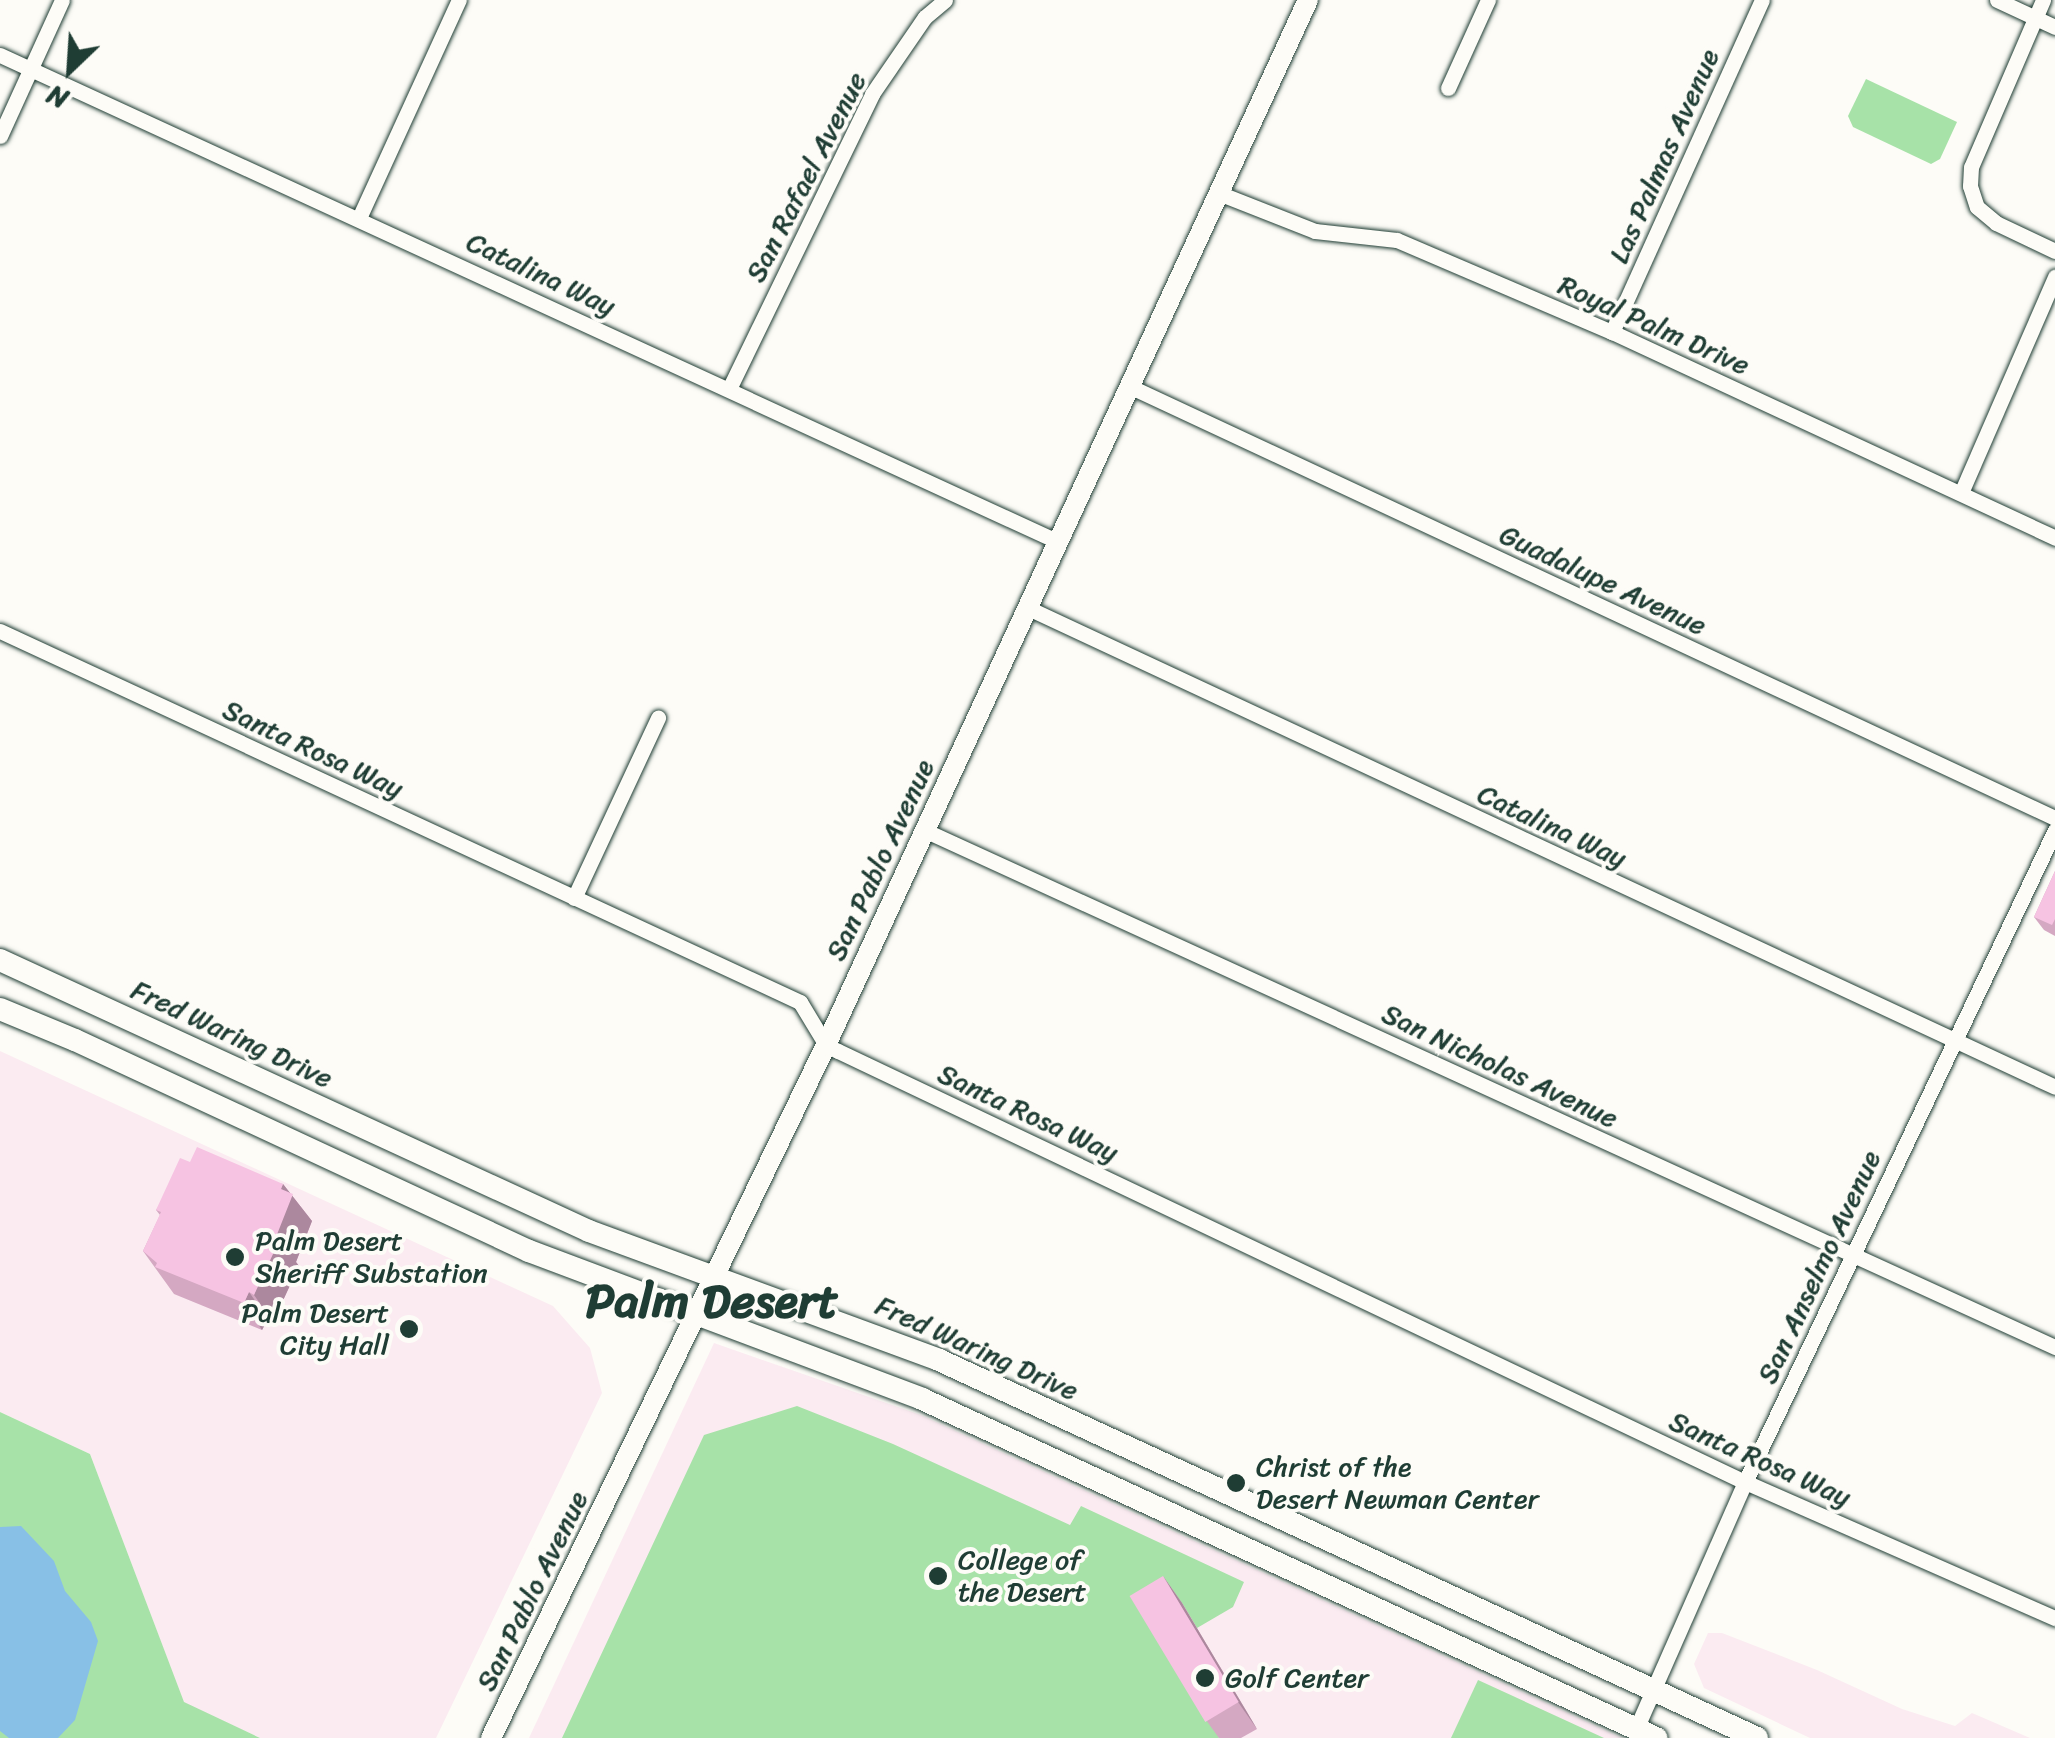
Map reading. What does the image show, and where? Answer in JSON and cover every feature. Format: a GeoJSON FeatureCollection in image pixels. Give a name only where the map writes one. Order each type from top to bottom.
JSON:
{"type":"FeatureCollection","features":[{"type":"Feature","properties":{"kind":"main road","name":"Fred Waring Drive"},"geometry":{"type":"LineString","coordinates":[[0,960],[590,1232],[939,1360],[1757,1738]]}},
{"type":"Feature","properties":{"kind":"main road"},"geometry":{"type":"LineString","coordinates":[[0,1010],[75,1040],[495,1237],[922,1399],[1646,1734]]}},
{"type":"Feature","properties":{"kind":"street"},"geometry":{"type":"LineString","coordinates":[[0,136],[62,0]]}},
{"type":"Feature","properties":{"kind":"street"},"geometry":{"type":"LineString","coordinates":[[359,218],[459,0]]}},
{"type":"Feature","properties":{"kind":"street","name":"San Rafael Avenue"},"geometry":{"type":"LineString","coordinates":[[729,389],[872,94],[925,18],[946,0]]}},
{"type":"Feature","properties":{"kind":"street","name":"San Pablo Avenue"},"geometry":{"type":"LineString","coordinates":[[490,1738],[826,1044],[1308,0]]}},
{"type":"Feature","properties":{"kind":"street"},"geometry":{"type":"LineString","coordinates":[[1448,88],[1488,0]]}},
{"type":"Feature","properties":{"kind":"street","name":"Las Palmas Avenue"},"geometry":{"type":"LineString","coordinates":[[1612,332],[1762,0]]}},
{"type":"Feature","properties":{"kind":"street"},"geometry":{"type":"LineString","coordinates":[[1997,0],[2055,27]]}},
{"type":"Feature","properties":{"kind":"street"},"geometry":{"type":"LineString","coordinates":[[2043,0],[1970,167],[1970,186],[1977,208],[1996,224],[2055,251]]}},
{"type":"Feature","properties":{"kind":"street","name":"Catalina Way"},"geometry":{"type":"LineString","coordinates":[[0,56],[1058,542]]}},
{"type":"Feature","properties":{"kind":"street","name":"Royal Palm Drive"},"geometry":{"type":"LineString","coordinates":[[1221,194],[1315,231],[1397,240],[1612,332],[2055,538]]}},
{"type":"Feature","properties":{"kind":"street"},"geometry":{"type":"LineString","coordinates":[[1961,493],[2055,277]]}},
{"type":"Feature","properties":{"kind":"street","name":"Guadalupe Avenue"},"geometry":{"type":"LineString","coordinates":[[1131,387],[2055,818]]}},
{"type":"Feature","properties":{"kind":"street","name":"Catalina Way"},"geometry":{"type":"LineString","coordinates":[[1028,608],[2055,1087]]}},
{"type":"Feature","properties":{"kind":"street","name":"Santa Rosa Way"},"geometry":{"type":"LineString","coordinates":[[0,631],[800,1002],[826,1044],[1746,1482],[2055,1618]]}},
{"type":"Feature","properties":{"kind":"street"},"geometry":{"type":"LineString","coordinates":[[574,898],[658,718]]}},
{"type":"Feature","properties":{"kind":"street","name":"San Nicholas Avenue"},"geometry":{"type":"LineString","coordinates":[[924,830],[2055,1347]]}},
{"type":"Feature","properties":{"kind":"street","name":"San Anselmo Avenue"},"geometry":{"type":"LineString","coordinates":[[1646,1734],[1654,1690],[1746,1482],[2055,830]]}},
{"type":"Feature","properties":{"kind":"shaded area"},"geometry":{"type":"Polygon","coordinates":[[[0,1051],[553,1306],[590,1348],[602,1393],[436,1738],[260,1738],[184,1703],[90,1454],[0,1412],[0,1051]]]}},
{"type":"Feature","properties":{"kind":"shaded area","name":"College of the Desert"},"geometry":{"type":"Polygon","coordinates":[[[714,1343],[921,1415],[1622,1738],[529,1738],[714,1343]]]}},
{"type":"Feature","properties":{"kind":"shaded area"},"geometry":{"type":"Polygon","coordinates":[[[1708,1633],[1722,1633],[1817,1670],[1902,1709],[1955,1726],[1972,1713],[2030,1738],[1810,1738],[1704,1688],[1694,1664],[1708,1633]]]}},
{"type":"Feature","properties":{"kind":"green space"},"geometry":{"type":"Polygon","coordinates":[[[1866,79],[1957,122],[1940,159],[1931,164],[1853,127],[1848,116],[1866,79]]]}},
{"type":"Feature","properties":{"kind":"green space","name":"College of the Desert"},"geometry":{"type":"Polygon","coordinates":[[[797,1406],[893,1444],[1070,1525],[1081,1506],[1244,1582],[1233,1607],[1197,1628],[1182,1603],[1219,1738],[562,1738],[704,1435],[797,1406]]]}},
{"type":"Feature","properties":{"kind":"green space"},"geometry":{"type":"Polygon","coordinates":[[[0,1412],[90,1454],[184,1702],[260,1738],[0,1738],[0,1412]]]}},
{"type":"Feature","properties":{"kind":"green space"},"geometry":{"type":"Polygon","coordinates":[[[1478,1680],[1604,1738],[1451,1738],[1478,1680]]]}},
{"type":"Feature","properties":{"kind":"water"},"geometry":{"type":"Polygon","coordinates":[[[21,1526],[54,1561],[65,1591],[91,1622],[98,1641],[75,1720],[58,1738],[9,1738],[0,1731],[0,1527],[21,1526]]]}},
{"type":"Feature","properties":{"kind":"building"},"geometry":{"type":"Polygon","coordinates":[[[2055,871],[2055,919],[2052,925],[2034,917],[2055,871]]]}},
{"type":"Feature","properties":{"kind":"building","name":"Palm Desert Sheriff Substation"},"geometry":{"type":"Polygon","coordinates":[[[197,1147],[283,1184],[281,1189],[293,1194],[276,1237],[280,1239],[254,1295],[249,1292],[244,1303],[155,1267],[157,1263],[143,1251],[161,1212],[156,1210],[180,1158],[190,1162],[197,1147]]]}},
{"type":"Feature","properties":{"kind":"building","name":"Golf Center"},"geometry":{"type":"Polygon","coordinates":[[[1163,1576],[1239,1702],[1205,1722],[1130,1596],[1163,1576]]]}},
{"type":"Feature","properties":{"kind":"place","name":"Palm Desert Sheriff Substation"},"geometry":{"type":"Point","coordinates":[235,1257]}},
{"type":"Feature","properties":{"kind":"place","name":"Palm Desert City Hall"},"geometry":{"type":"Point","coordinates":[409,1329]}},
{"type":"Feature","properties":{"kind":"place","name":"Christ of the Desert Newman Center"},"geometry":{"type":"Point","coordinates":[1236,1483]}},
{"type":"Feature","properties":{"kind":"place","name":"College of the Desert"},"geometry":{"type":"Point","coordinates":[938,1576]}},
{"type":"Feature","properties":{"kind":"place","name":"Golf Center"},"geometry":{"type":"Point","coordinates":[1205,1678]}},
{"type":"Feature","properties":{"kind":"district","name":"Palm Desert"},"geometry":{"type":"Point","coordinates":[712,1301]}}]}
